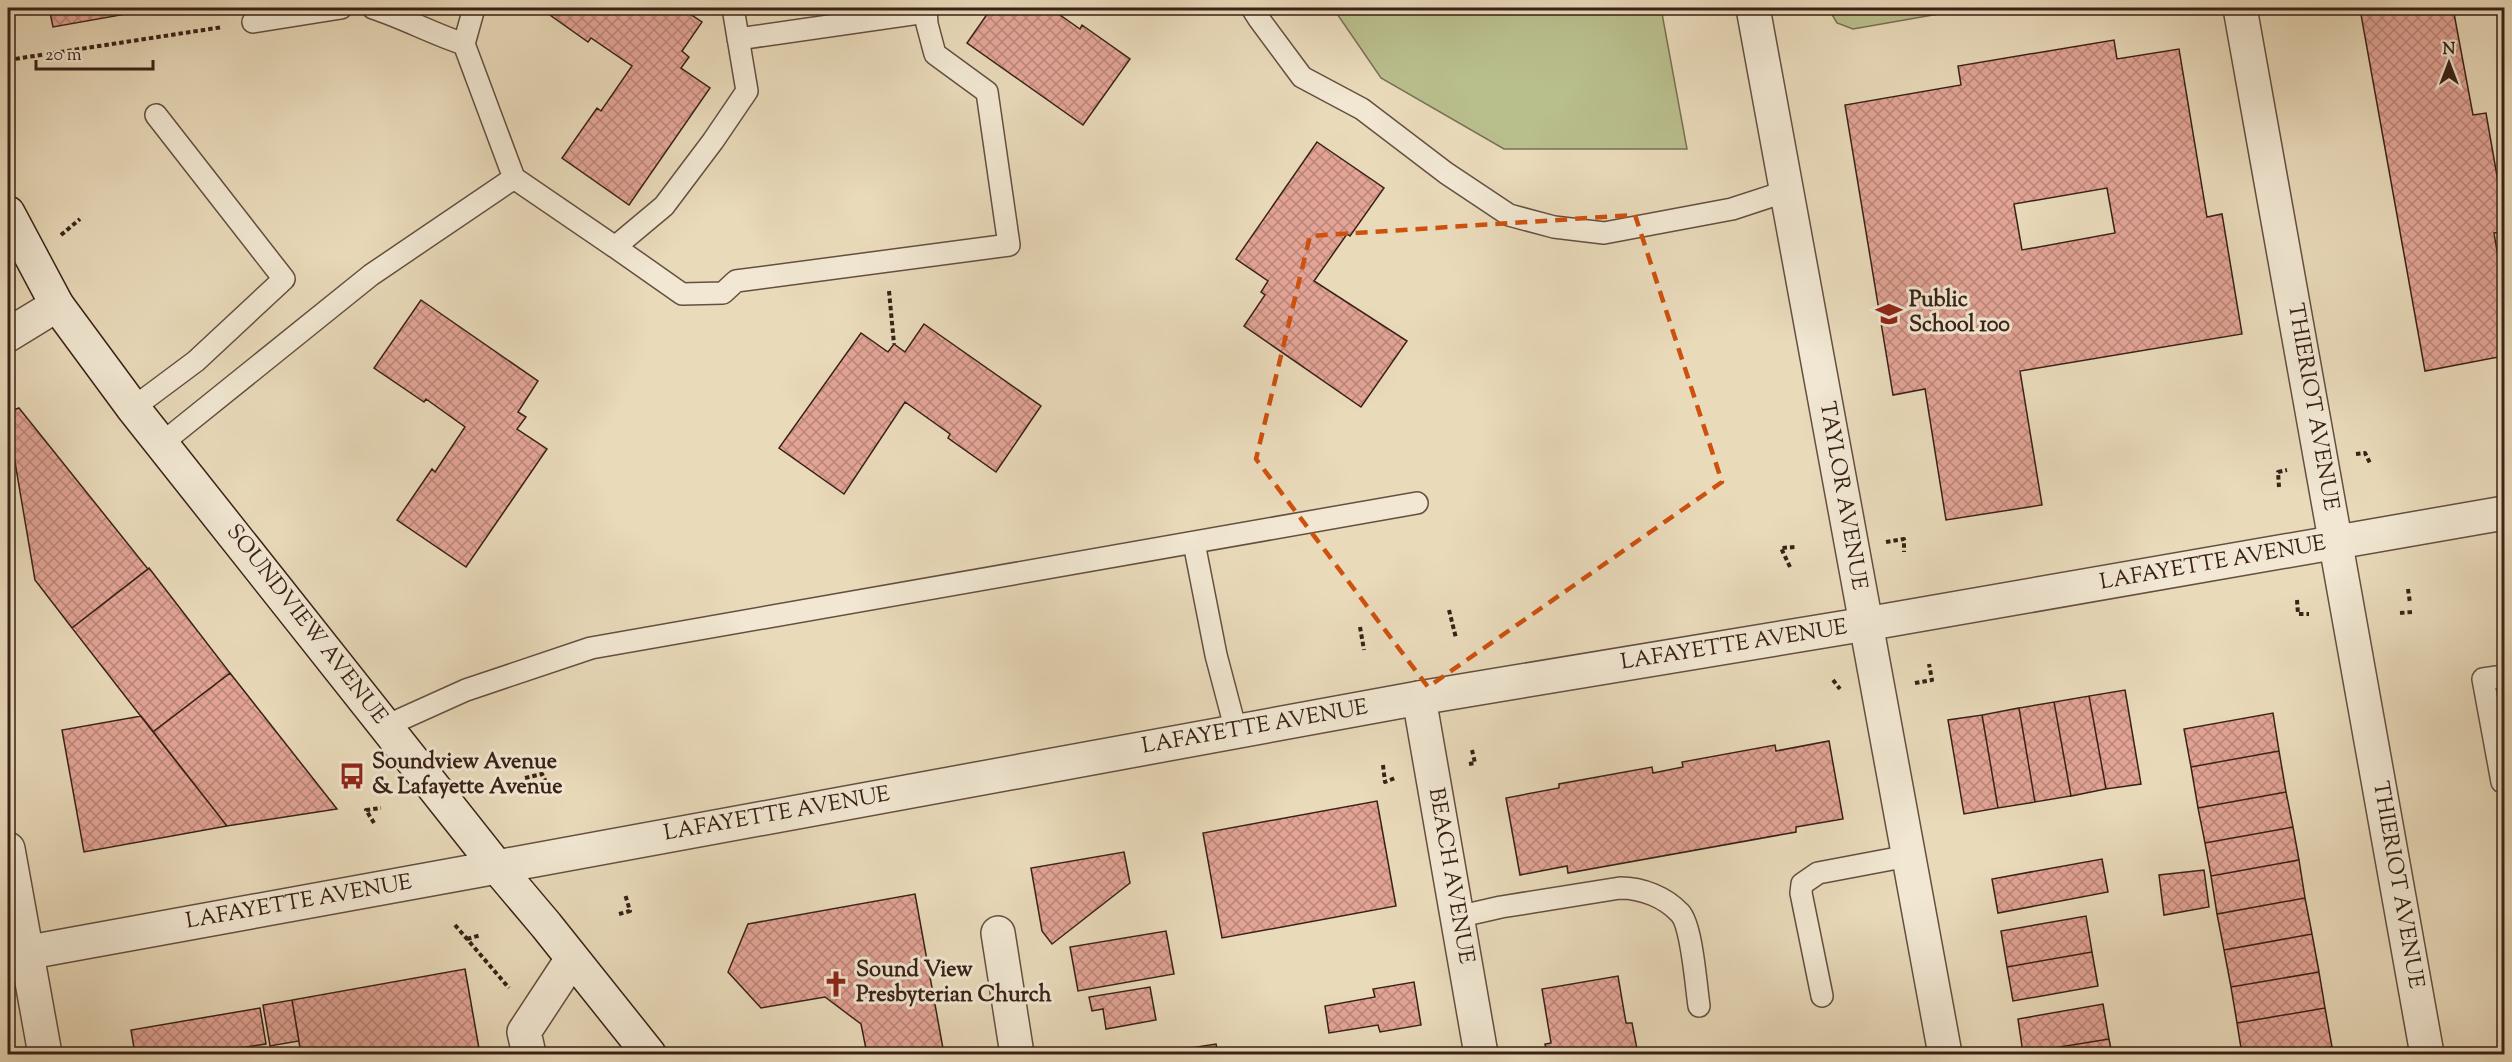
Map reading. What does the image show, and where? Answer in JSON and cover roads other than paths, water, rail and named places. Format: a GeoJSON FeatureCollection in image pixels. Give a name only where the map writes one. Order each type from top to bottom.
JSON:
{"type":"FeatureCollection","features":[{"type":"Feature","properties":{"kind":"street","name":"TAYLOR AVENUE"},"geometry":{"type":"LineString","coordinates":[[1753,8],[1945,1054]]}},
{"type":"Feature","properties":{"kind":"street","name":"THIERIOT AVENUE"},"geometry":{"type":"LineString","coordinates":[[2240,8],[2427,1054]]}},
{"type":"Feature","properties":{"kind":"street","name":"SOUNDVIEW AVENUE"},"geometry":{"type":"LineString","coordinates":[[8,213],[57,305],[133,408],[497,867],[649,1054]]}},
{"type":"Feature","properties":{"kind":"street","name":"SOUNDVIEW AVENUE"},"geometry":{"type":"LineString","coordinates":[[8,260],[57,305]]}},
{"type":"Feature","properties":{"kind":"street"},"geometry":{"type":"LineString","coordinates":[[8,334],[57,305]]}},
{"type":"Feature","properties":{"kind":"street","name":"LAFAYETTE AVENUE"},"geometry":{"type":"LineString","coordinates":[[17,954],[1419,698],[1866,624],[2505,513]]}},
{"type":"Feature","properties":{"kind":"street","name":"BEACH AVENUE"},"geometry":{"type":"LineString","coordinates":[[1419,698],[1481,1054]]}},
{"type":"Feature","properties":{"kind":"street"},"geometry":{"type":"LineString","coordinates":[[8,849],[17,954],[45,1054]]}},
{"type":"Feature","properties":{"kind":"street"},"geometry":{"type":"LineString","coordinates":[[998,933],[1017,1054]]}},
{"type":"Feature","properties":{"kind":"street"},"geometry":{"type":"LineString","coordinates":[[529,1054],[524,1032],[572,960]]}},
{"type":"Feature","properties":{"kind":"lane"},"geometry":{"type":"LineString","coordinates":[[254,22],[341,8]]}},
{"type":"Feature","properties":{"kind":"lane"},"geometry":{"type":"LineString","coordinates":[[373,8],[394,14],[435,34],[464,44]]}},
{"type":"Feature","properties":{"kind":"lane"},"geometry":{"type":"LineString","coordinates":[[474,8],[464,44],[514,178],[681,294],[723,293],[736,281],[1009,246],[987,92],[935,54],[926,10],[738,39]]}},
{"type":"Feature","properties":{"kind":"lane"},"geometry":{"type":"LineString","coordinates":[[615,248],[664,206],[747,91],[733,8]]}},
{"type":"Feature","properties":{"kind":"lane"},"geometry":{"type":"LineString","coordinates":[[1252,8],[1258,20],[1302,77],[1362,109],[1446,173],[1509,215],[1554,227],[1604,233],[1732,209],[1787,191]]}},
{"type":"Feature","properties":{"kind":"lane"},"geometry":{"type":"LineString","coordinates":[[133,408],[196,362],[284,279],[156,115]]}},
{"type":"Feature","properties":{"kind":"lane"},"geometry":{"type":"LineString","coordinates":[[161,444],[371,275],[514,178]]}},
{"type":"Feature","properties":{"kind":"lane"},"geometry":{"type":"LineString","coordinates":[[386,726],[466,690],[591,648],[1417,503]]}},
{"type":"Feature","properties":{"kind":"lane"},"geometry":{"type":"LineString","coordinates":[[1194,543],[1216,655],[1236,731]]}},
{"type":"Feature","properties":{"kind":"lane"},"geometry":{"type":"LineString","coordinates":[[2505,676],[2483,679],[2502,782],[2505,782]]}},
{"type":"Feature","properties":{"kind":"lane"},"geometry":{"type":"LineString","coordinates":[[1822,996],[1802,884],[1818,873],[1908,856]]}},
{"type":"Feature","properties":{"kind":"lane"},"geometry":{"type":"LineString","coordinates":[[1457,917],[1501,907],[1620,888],[1644,891],[1681,914],[1688,933],[1700,1006]]}},
{"type":"Feature","properties":{"kind":"place","name":"Public School 100"},"geometry":{"type":"Point","coordinates":[1889,314]}},
{"type":"Feature","properties":{"kind":"place","name":"Soundview Avenue & Lafayette Avenue"},"geometry":{"type":"Point","coordinates":[352,776]}},
{"type":"Feature","properties":{"kind":"place","name":"Sound View Presbyterian Church"},"geometry":{"type":"Point","coordinates":[836,984]}}]}
